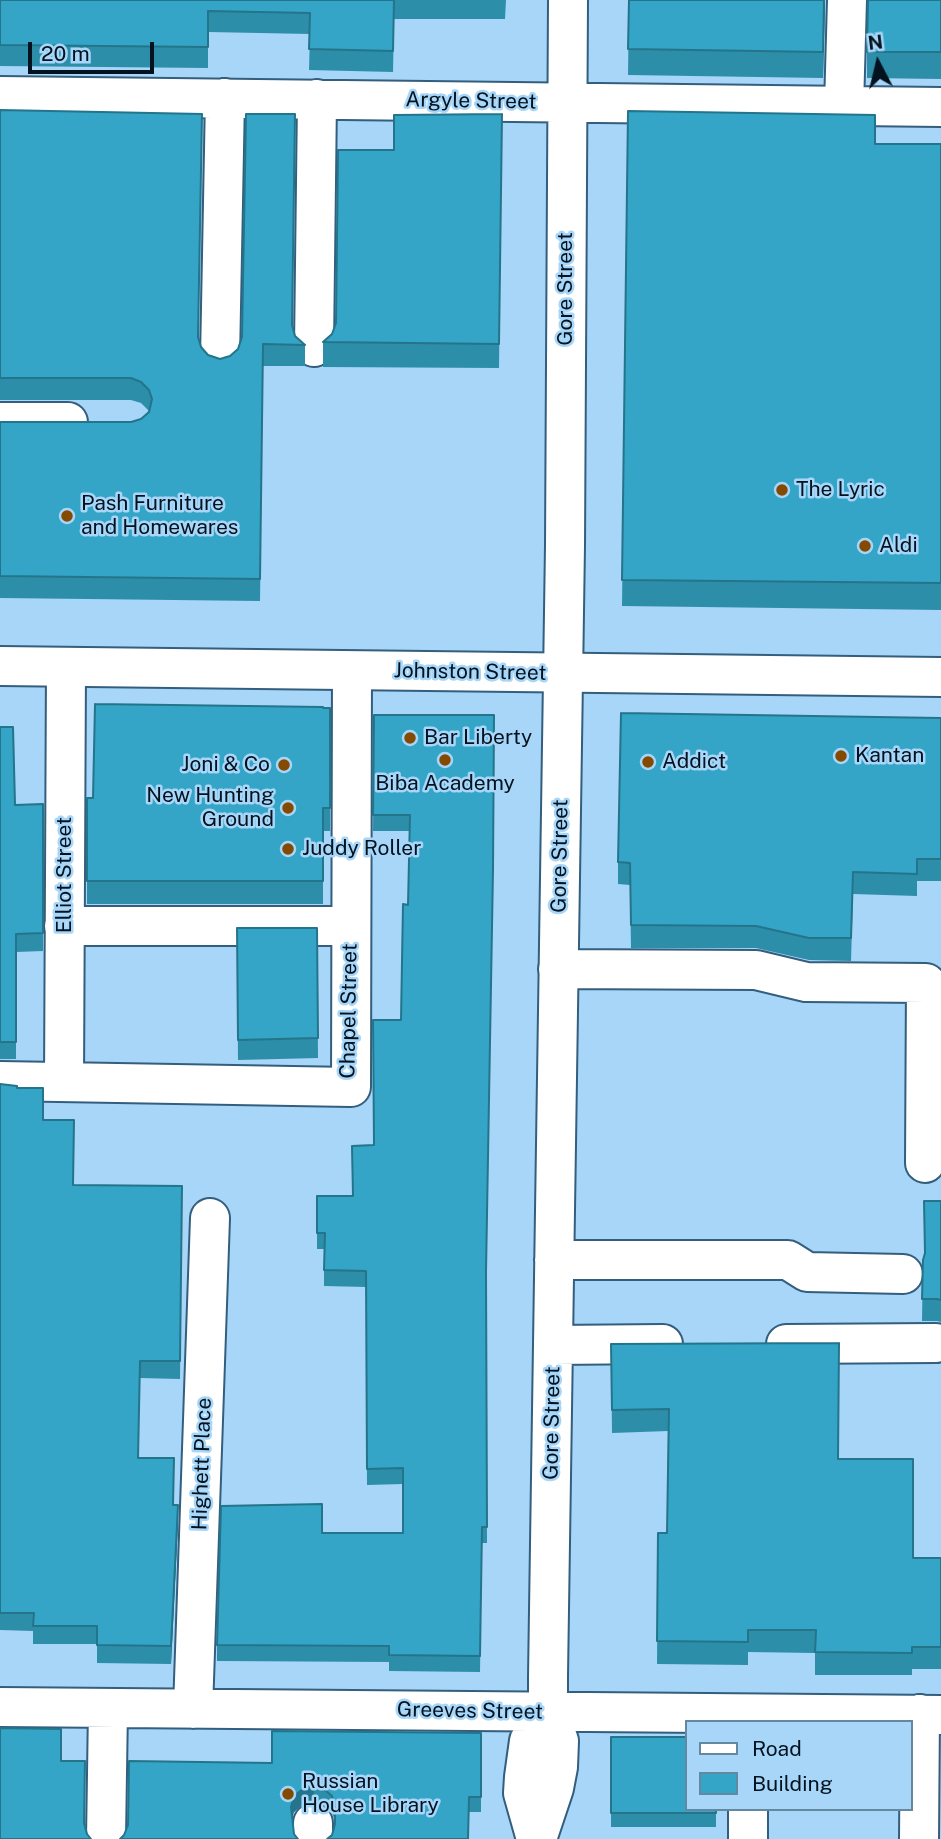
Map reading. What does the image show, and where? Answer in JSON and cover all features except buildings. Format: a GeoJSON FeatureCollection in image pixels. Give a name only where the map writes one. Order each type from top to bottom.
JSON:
{"type":"FeatureCollection","features":[{"type":"Feature","properties":{"kind":"street","name":"Gore Street"},"geometry":{"type":"LineString","coordinates":[[536,1839],[554,1788],[559,1741],[548,1712],[566,531],[568,0]]}},
{"type":"Feature","properties":{"kind":"street"},"geometry":{"type":"LineString","coordinates":[[844,107],[847,0]]}},
{"type":"Feature","properties":{"kind":"street","name":"Argyle Street"},"geometry":{"type":"LineString","coordinates":[[0,96],[941,107]]}},
{"type":"Feature","properties":{"kind":"street"},"geometry":{"type":"LineString","coordinates":[[220,359],[225,98]]}},
{"type":"Feature","properties":{"kind":"street"},"geometry":{"type":"LineString","coordinates":[[314,347],[317,99]]}},
{"type":"Feature","properties":{"kind":"street"},"geometry":{"type":"LineString","coordinates":[[0,422],[104,422]]}},
{"type":"Feature","properties":{"kind":"street","name":"Johnston Street"},"geometry":{"type":"LineString","coordinates":[[0,666],[941,677]]}},
{"type":"Feature","properties":{"kind":"street","name":"Elliot Street"},"geometry":{"type":"LineString","coordinates":[[64,1083],[66,667]]}},
{"type":"Feature","properties":{"kind":"street","name":"Chapel Street"},"geometry":{"type":"LineString","coordinates":[[0,1081],[351,1087],[352,671]]}},
{"type":"Feature","properties":{"kind":"street"},"geometry":{"type":"LineString","coordinates":[[64,926],[351,926]]}},
{"type":"Feature","properties":{"kind":"street"},"geometry":{"type":"LineString","coordinates":[[558,969],[756,970],[806,982],[926,983],[925,1163]]}},
{"type":"Feature","properties":{"kind":"street","name":"Highett Place"},"geometry":{"type":"LineString","coordinates":[[193,1709],[210,1218]]}},
{"type":"Feature","properties":{"kind":"street"},"geometry":{"type":"LineString","coordinates":[[554,1260],[788,1260],[807,1272],[903,1274]]}},
{"type":"Feature","properties":{"kind":"street"},"geometry":{"type":"LineString","coordinates":[[756,1344],[936,1343]]}},
{"type":"Feature","properties":{"kind":"street"},"geometry":{"type":"LineString","coordinates":[[553,1345],[701,1344]]}},
{"type":"Feature","properties":{"kind":"street","name":"Greeves Street"},"geometry":{"type":"LineString","coordinates":[[0,1707],[548,1712],[749,1717],[931,1715]]}},
{"type":"Feature","properties":{"kind":"street"},"geometry":{"type":"LineString","coordinates":[[106,1839],[108,1708]]}},
{"type":"Feature","properties":{"kind":"street"},"geometry":{"type":"LineString","coordinates":[[919,1839],[931,1715]]}},
{"type":"Feature","properties":{"kind":"street"},"geometry":{"type":"LineString","coordinates":[[748,1811],[748,1839]]}},
{"type":"Feature","properties":{"kind":"place","name":"The Lyric"},"geometry":{"type":"Point","coordinates":[782,490]}},
{"type":"Feature","properties":{"kind":"place","name":"Pash Furniture and Homewares"},"geometry":{"type":"Point","coordinates":[67,516]}},
{"type":"Feature","properties":{"kind":"place","name":"Aldi"},"geometry":{"type":"Point","coordinates":[865,546]}},
{"type":"Feature","properties":{"kind":"place","name":"Bar Liberty"},"geometry":{"type":"Point","coordinates":[410,738]}},
{"type":"Feature","properties":{"kind":"place","name":"Kantan"},"geometry":{"type":"Point","coordinates":[841,756]}},
{"type":"Feature","properties":{"kind":"place","name":"Biba Academy"},"geometry":{"type":"Point","coordinates":[445,760]}},
{"type":"Feature","properties":{"kind":"place","name":"Addict"},"geometry":{"type":"Point","coordinates":[648,762]}},
{"type":"Feature","properties":{"kind":"place","name":"Joni & Co"},"geometry":{"type":"Point","coordinates":[284,765]}},
{"type":"Feature","properties":{"kind":"place","name":"New Hunting Ground"},"geometry":{"type":"Point","coordinates":[288,808]}},
{"type":"Feature","properties":{"kind":"place","name":"Juddy Roller"},"geometry":{"type":"Point","coordinates":[288,849]}},
{"type":"Feature","properties":{"kind":"place","name":"Russian House Library"},"geometry":{"type":"Point","coordinates":[288,1794]}}]}
